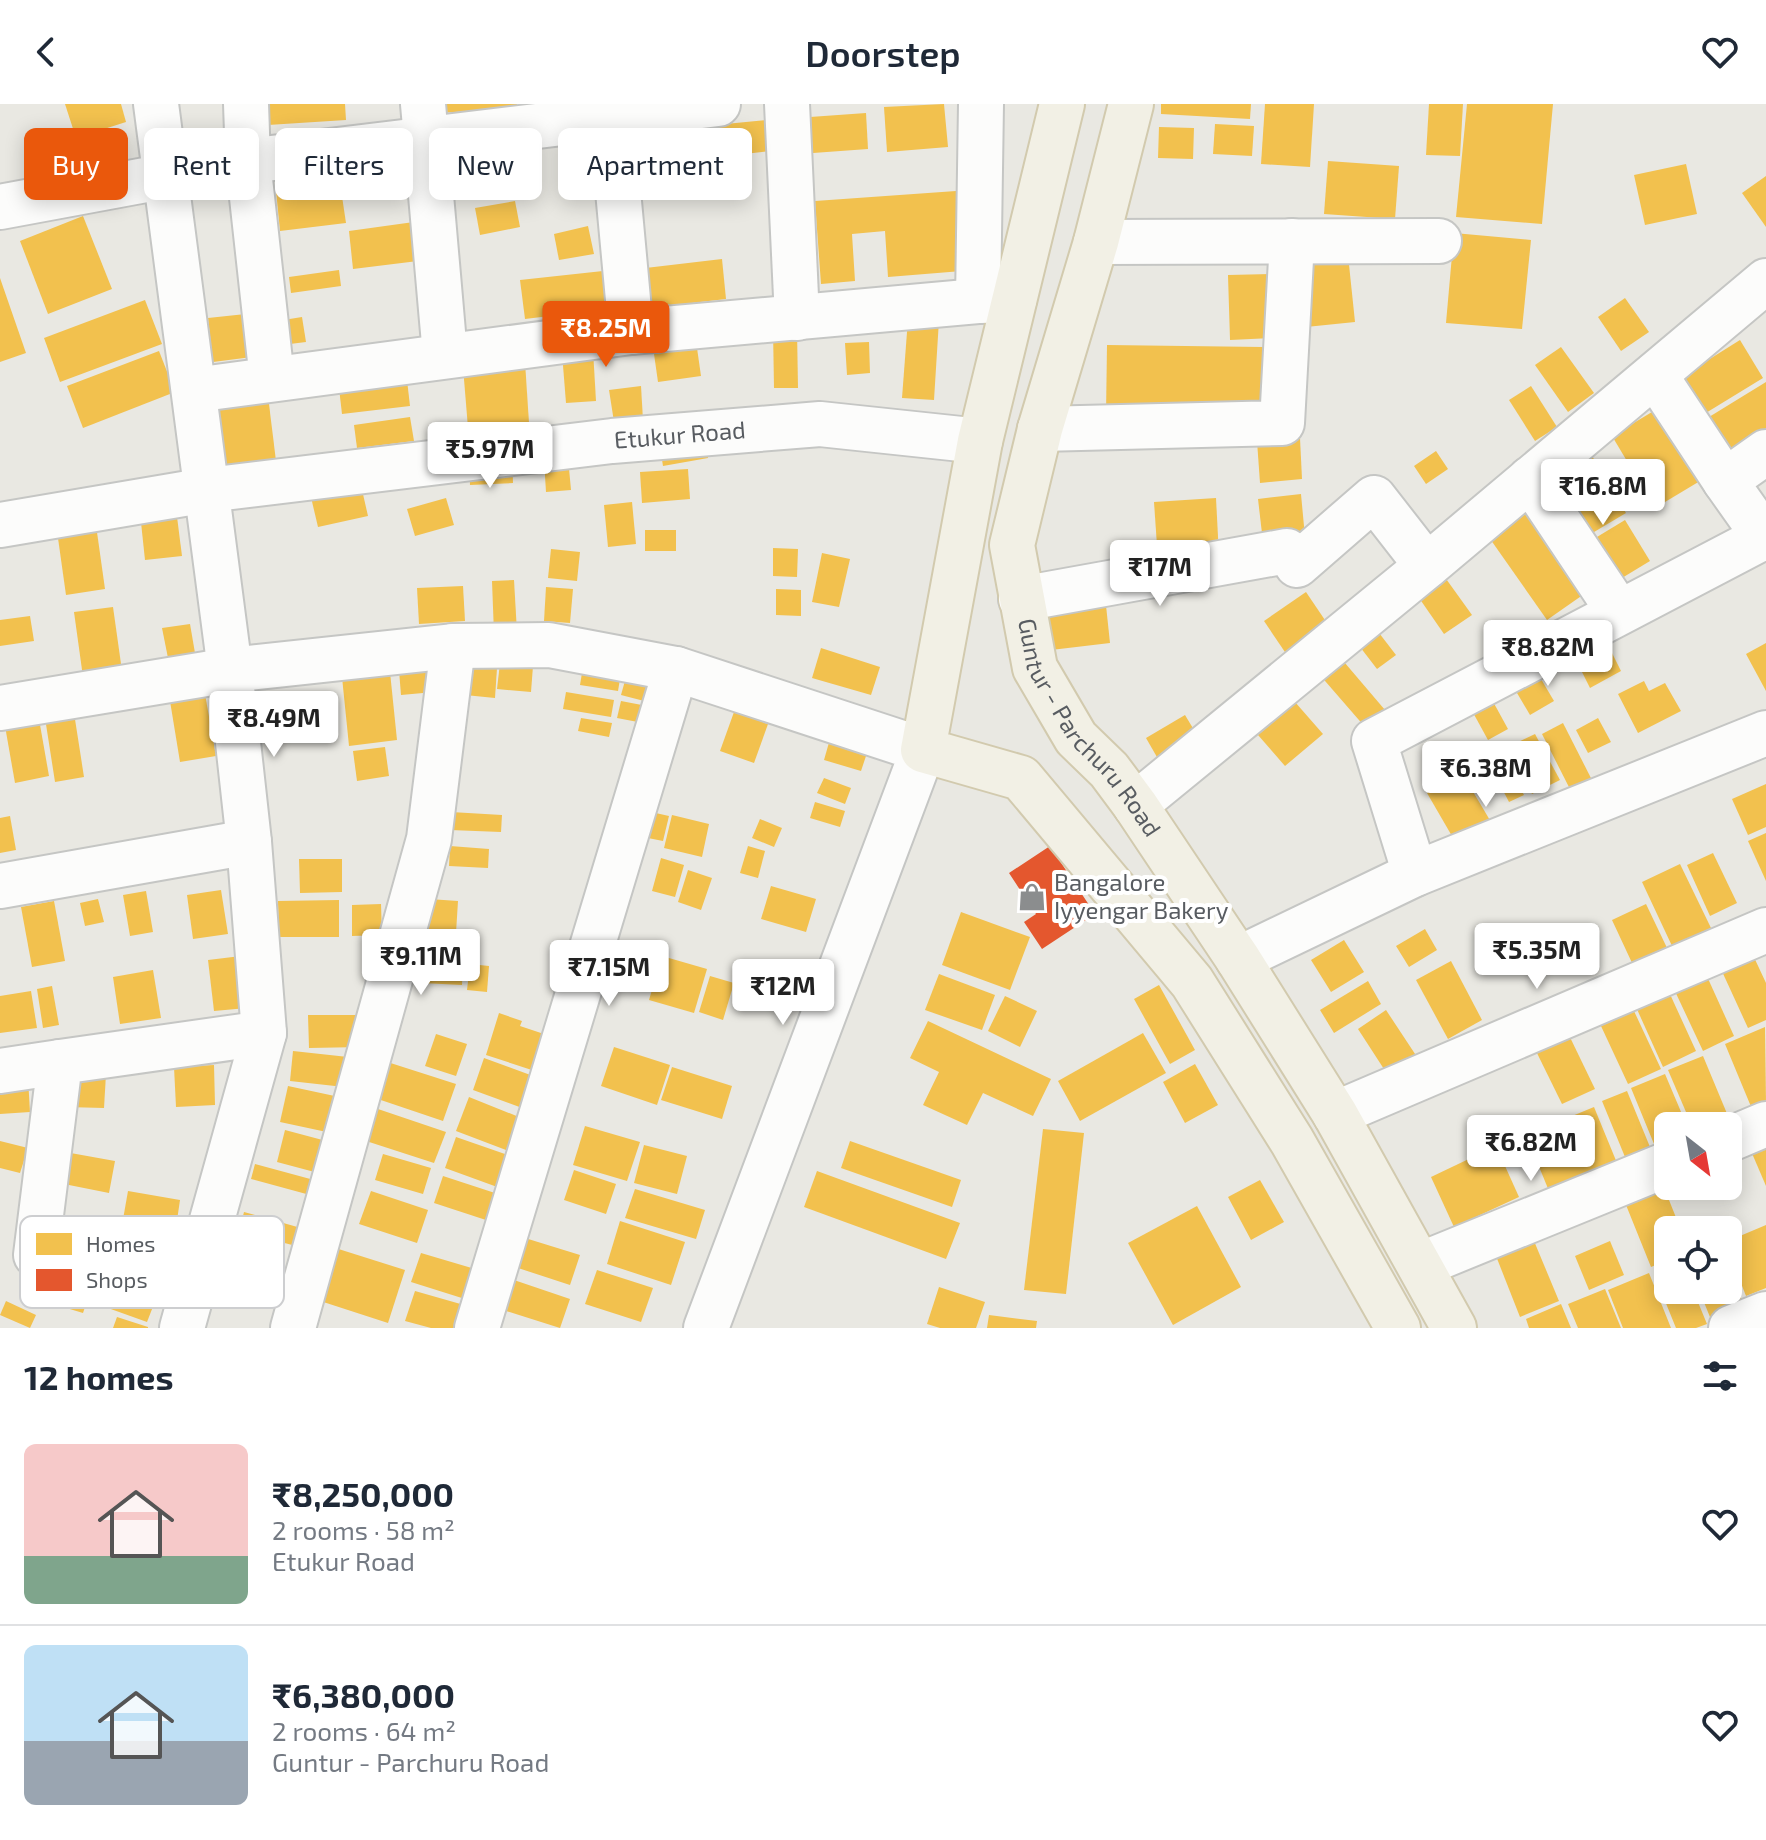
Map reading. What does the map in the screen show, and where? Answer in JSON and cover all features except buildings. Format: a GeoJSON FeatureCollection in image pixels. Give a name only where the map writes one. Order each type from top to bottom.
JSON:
{"type":"FeatureCollection","features":[{"type":"Feature","properties":{"kind":"main road"},"geometry":{"type":"LineString","coordinates":[[1062,104],[996,301],[980,441],[923,750],[1021,778],[1192,982],[1292,1141],[1398,1328]]}},
{"type":"Feature","properties":{"kind":"main road","name":"Guntur - Parchuru Road"},"geometry":{"type":"LineString","coordinates":[[1131,104],[1096,242],[1040,429],[1012,545],[1035,668],[1076,738],[1109,770],[1135,805],[1238,959],[1335,1114],[1454,1328]]}},
{"type":"Feature","properties":{"kind":"main road"},"geometry":{"type":"LineString","coordinates":[[965,526],[1012,545]]}},
{"type":"Feature","properties":{"kind":"main road"},"geometry":{"type":"LineString","coordinates":[[1021,778],[1076,738]]}},
{"type":"Feature","properties":{"kind":"street"},"geometry":{"type":"LineString","coordinates":[[156,104],[159,128]]}},
{"type":"Feature","properties":{"kind":"street"},"geometry":{"type":"LineString","coordinates":[[246,104],[247,128]]}},
{"type":"Feature","properties":{"kind":"street"},"geometry":{"type":"LineString","coordinates":[[259,159],[424,122],[718,104]]}},
{"type":"Feature","properties":{"kind":"street"},"geometry":{"type":"LineString","coordinates":[[787,104],[797,318]]}},
{"type":"Feature","properties":{"kind":"street"},"geometry":{"type":"LineString","coordinates":[[194,390],[631,332],[996,301],[981,104]]}},
{"type":"Feature","properties":{"kind":"street"},"geometry":{"type":"LineString","coordinates":[[611,110],[631,332]]}},
{"type":"Feature","properties":{"kind":"street"},"geometry":{"type":"LineString","coordinates":[[424,122],[445,355]]}},
{"type":"Feature","properties":{"kind":"street"},"geometry":{"type":"LineString","coordinates":[[0,207],[144,181]]}},
{"type":"Feature","properties":{"kind":"street"},"geometry":{"type":"LineString","coordinates":[[169,200],[230,670],[249,842],[264,1033],[213,1216]]}},
{"type":"Feature","properties":{"kind":"street"},"geometry":{"type":"LineString","coordinates":[[252,200],[272,379]]}},
{"type":"Feature","properties":{"kind":"street"},"geometry":{"type":"LineString","coordinates":[[1040,429],[1282,423],[1292,241]]}},
{"type":"Feature","properties":{"kind":"street"},"geometry":{"type":"LineString","coordinates":[[1096,242],[1439,241]]}},
{"type":"Feature","properties":{"kind":"street"},"geometry":{"type":"LineString","coordinates":[[1135,805],[1427,566],[1766,281]]}},
{"type":"Feature","properties":{"kind":"street"},"geometry":{"type":"LineString","coordinates":[[1415,874],[1374,741],[1766,537],[1655,375]]}},
{"type":"Feature","properties":{"kind":"street","name":"Etukur Road"},"geometry":{"type":"LineString","coordinates":[[0,525],[207,490],[612,441],[820,424],[980,441]]}},
{"type":"Feature","properties":{"kind":"street"},"geometry":{"type":"LineString","coordinates":[[1725,481],[1766,452]]}},
{"type":"Feature","properties":{"kind":"street"},"geometry":{"type":"LineString","coordinates":[[1530,479],[1619,612]]}},
{"type":"Feature","properties":{"kind":"street"},"geometry":{"type":"LineString","coordinates":[[1021,599],[1292,558],[1374,498],[1427,566]]}},
{"type":"Feature","properties":{"kind":"street"},"geometry":{"type":"LineString","coordinates":[[0,708],[230,670],[453,646],[549,645],[676,669],[923,750],[706,1328]]}},
{"type":"Feature","properties":{"kind":"street"},"geometry":{"type":"LineString","coordinates":[[293,1328],[429,839],[453,646]]}},
{"type":"Feature","properties":{"kind":"street"},"geometry":{"type":"LineString","coordinates":[[477,1328],[676,669]]}},
{"type":"Feature","properties":{"kind":"street"},"geometry":{"type":"LineString","coordinates":[[1238,959],[1415,874],[1766,733]]}},
{"type":"Feature","properties":{"kind":"street"},"geometry":{"type":"LineString","coordinates":[[0,886],[249,842]]}},
{"type":"Feature","properties":{"kind":"street"},"geometry":{"type":"LineString","coordinates":[[1335,1114],[1766,930]]}},
{"type":"Feature","properties":{"kind":"street"},"geometry":{"type":"LineString","coordinates":[[0,1071],[264,1033]]}},
{"type":"Feature","properties":{"kind":"street"},"geometry":{"type":"LineString","coordinates":[[41,1216],[60,1062]]}},
{"type":"Feature","properties":{"kind":"street"},"geometry":{"type":"LineString","coordinates":[[1742,1134],[1766,1124]]}},
{"type":"Feature","properties":{"kind":"street"},"geometry":{"type":"LineString","coordinates":[[1420,1265],[1654,1170]]}},
{"type":"Feature","properties":{"kind":"street"},"geometry":{"type":"LineString","coordinates":[[182,1328],[188,1308]]}},
{"type":"Feature","properties":{"kind":"street"},"geometry":{"type":"LineString","coordinates":[[1731,1328],[1766,1314]]}},
{"type":"Feature","properties":{"kind":"place","name":"Bangalore Iyyengar Bakery"},"geometry":{"type":"Point","coordinates":[1032,897]}}]}
